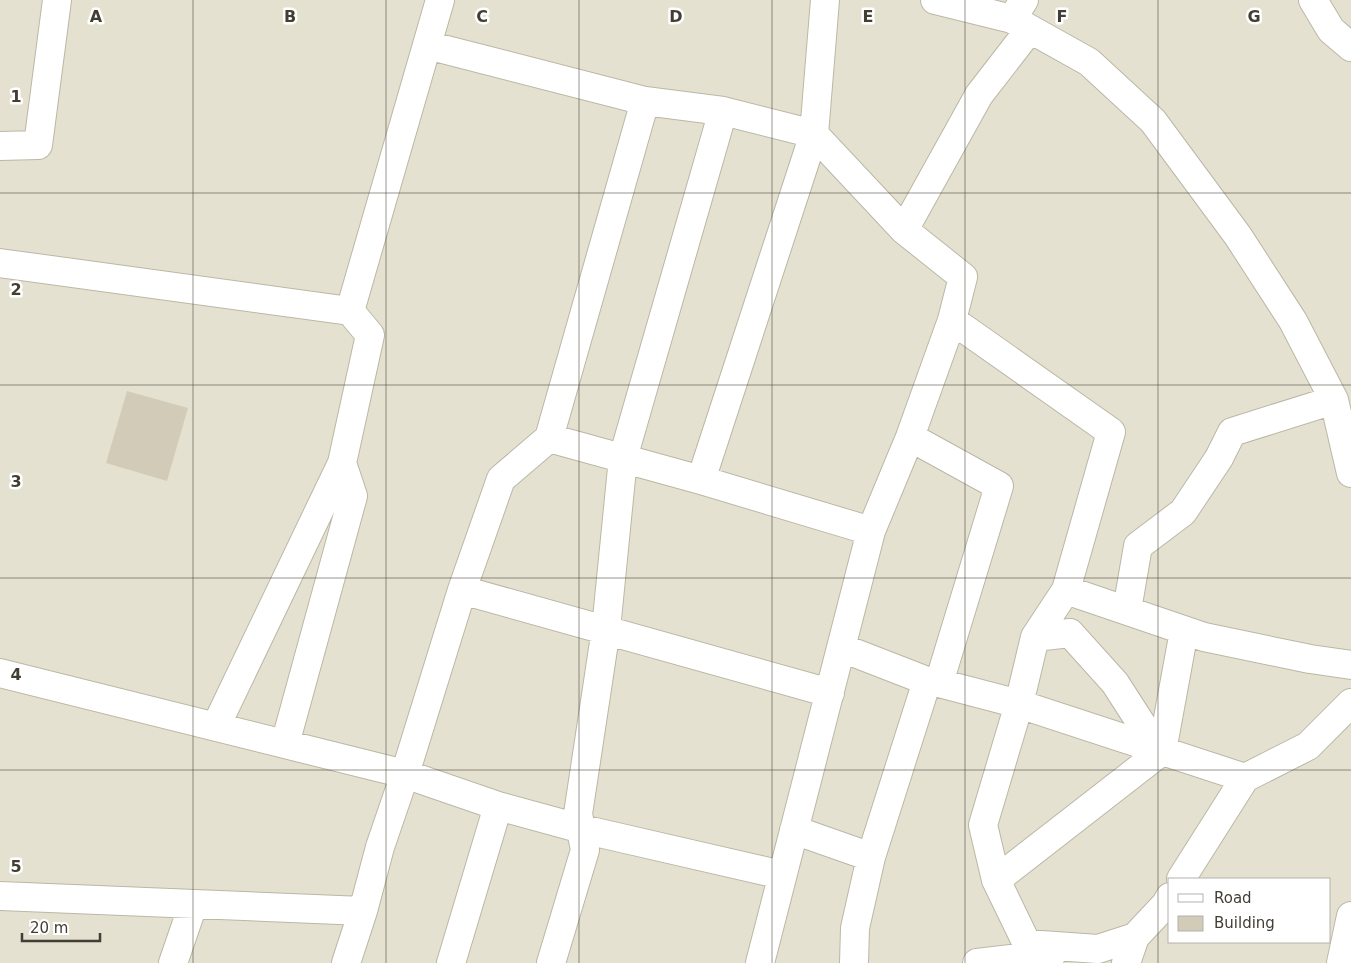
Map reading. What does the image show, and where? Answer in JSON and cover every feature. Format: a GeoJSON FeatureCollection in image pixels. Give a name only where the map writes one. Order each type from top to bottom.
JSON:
{"type":"FeatureCollection","features":[{"type":"Feature","properties":{"kind":"street"},"geometry":{"type":"LineString","coordinates":[[0,146],[38,145],[57,0]]}},
{"type":"Feature","properties":{"kind":"street"},"geometry":{"type":"LineString","coordinates":[[350,311],[440,0]]}},
{"type":"Feature","properties":{"kind":"street"},"geometry":{"type":"LineString","coordinates":[[701,480],[814,134],[825,0]]}},
{"type":"Feature","properties":{"kind":"street"},"geometry":{"type":"LineString","coordinates":[[935,0],[1022,16],[1089,62],[1154,121],[1238,236],[1293,321],[1334,400],[1351,473]]}},
{"type":"Feature","properties":{"kind":"street"},"geometry":{"type":"LineString","coordinates":[[1313,0],[1331,30],[1351,47]]}},
{"type":"Feature","properties":{"kind":"street"},"geometry":{"type":"LineString","coordinates":[[904,230],[1022,16]]}},
{"type":"Feature","properties":{"kind":"street"},"geometry":{"type":"LineString","coordinates":[[427,45],[645,101],[723,111],[814,134],[904,230],[962,277],[952,320],[910,437],[871,531],[760,963]]}},
{"type":"Feature","properties":{"kind":"street"},"geometry":{"type":"LineString","coordinates":[[346,963],[363,911],[380,848],[462,590],[501,479],[549,438],[645,101]]}},
{"type":"Feature","properties":{"kind":"street"},"geometry":{"type":"LineString","coordinates":[[551,963],[585,850],[578,814],[606,629],[623,458],[723,111]]}},
{"type":"Feature","properties":{"kind":"street"},"geometry":{"type":"LineString","coordinates":[[0,263],[350,311],[370,335],[342,463],[216,726]]}},
{"type":"Feature","properties":{"kind":"street"},"geometry":{"type":"LineString","coordinates":[[952,320],[1111,432],[1066,590],[1035,637],[1019,704],[983,825],[996,880],[1027,944],[1098,949]]}},
{"type":"Feature","properties":{"kind":"street"},"geometry":{"type":"LineString","coordinates":[[1127,610],[1138,546],[1183,512],[1218,458],[1232,432],[1334,400]]}},
{"type":"Feature","properties":{"kind":"street"},"geometry":{"type":"LineString","coordinates":[[854,963],[854,928],[871,857],[933,682],[999,486],[910,437]]}},
{"type":"Feature","properties":{"kind":"street"},"geometry":{"type":"LineString","coordinates":[[549,438],[701,480],[871,531]]}},
{"type":"Feature","properties":{"kind":"street"},"geometry":{"type":"LineString","coordinates":[[285,744],[353,496],[342,463]]}},
{"type":"Feature","properties":{"kind":"street"},"geometry":{"type":"LineString","coordinates":[[462,590],[830,693]]}},
{"type":"Feature","properties":{"kind":"street"},"geometry":{"type":"LineString","coordinates":[[1066,590],[1204,637],[1310,659],[1351,664]]}},
{"type":"Feature","properties":{"kind":"street"},"geometry":{"type":"LineString","coordinates":[[996,880],[1162,751],[1184,631]]}},
{"type":"Feature","properties":{"kind":"street"},"geometry":{"type":"LineString","coordinates":[[1035,637],[1070,633],[1115,683],[1144,728],[1162,751]]}},
{"type":"Feature","properties":{"kind":"street"},"geometry":{"type":"LineString","coordinates":[[842,648],[933,682],[1019,704],[1246,778]]}},
{"type":"Feature","properties":{"kind":"street"},"geometry":{"type":"LineString","coordinates":[[0,673],[405,774],[498,806],[582,830],[782,875]]}},
{"type":"Feature","properties":{"kind":"street"},"geometry":{"type":"LineString","coordinates":[[1182,878],[1246,778],[1308,746],[1351,703]]}},
{"type":"Feature","properties":{"kind":"street"},"geometry":{"type":"LineString","coordinates":[[452,963],[498,806]]}},
{"type":"Feature","properties":{"kind":"street"},"geometry":{"type":"LineString","coordinates":[[794,830],[871,857]]}},
{"type":"Feature","properties":{"kind":"street"},"geometry":{"type":"LineString","coordinates":[[0,896],[363,911]]}},
{"type":"Feature","properties":{"kind":"street"},"geometry":{"type":"LineString","coordinates":[[1126,963],[1135,937],[1168,899]]}},
{"type":"Feature","properties":{"kind":"street"},"geometry":{"type":"LineString","coordinates":[[173,963],[194,904]]}},
{"type":"Feature","properties":{"kind":"street"},"geometry":{"type":"LineString","coordinates":[[1341,963],[1351,916]]}},
{"type":"Feature","properties":{"kind":"street"},"geometry":{"type":"LineString","coordinates":[[977,963],[1098,949],[1135,937]]}},
{"type":"Feature","properties":{"kind":"shaded area"},"geometry":{"type":"Polygon","coordinates":[[[0,0],[1351,0],[1351,963],[0,963],[0,0]]]}},
{"type":"Feature","properties":{"kind":"building"},"geometry":{"type":"Polygon","coordinates":[[[127,391],[188,408],[167,481],[106,463],[127,391]]]}}]}
